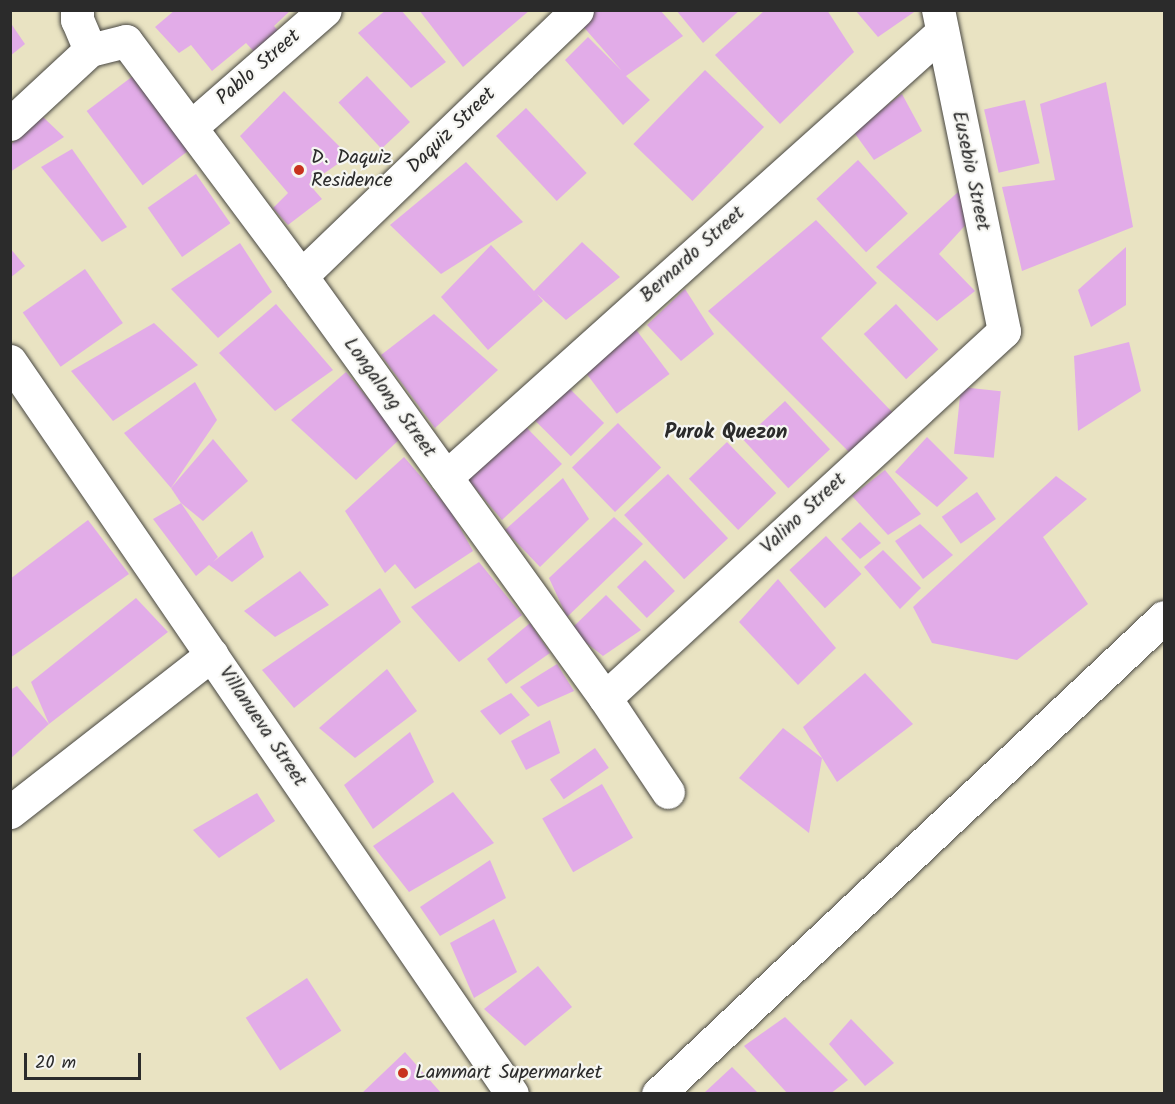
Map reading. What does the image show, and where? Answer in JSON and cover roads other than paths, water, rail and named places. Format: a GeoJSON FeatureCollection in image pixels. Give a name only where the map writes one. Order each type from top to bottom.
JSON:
{"type":"FeatureCollection","features":[{"type":"Feature","properties":{"kind":"street"},"geometry":{"type":"LineString","coordinates":[[10,124],[90,50],[77,20],[77,10]]}},
{"type":"Feature","properties":{"kind":"street","name":"Pablo Street"},"geometry":{"type":"LineString","coordinates":[[192,126],[325,10]]}},
{"type":"Feature","properties":{"kind":"street","name":"Daquiz Street"},"geometry":{"type":"LineString","coordinates":[[301,276],[577,10]]}},
{"type":"Feature","properties":{"kind":"street","name":"Eusebio Street"},"geometry":{"type":"LineString","coordinates":[[940,22],[1004,331]]}},
{"type":"Feature","properties":{"kind":"street","name":"Bernardo Street"},"geometry":{"type":"LineString","coordinates":[[446,477],[940,22]]}},
{"type":"Feature","properties":{"kind":"street","name":"Longalong Street"},"geometry":{"type":"LineString","coordinates":[[90,50],[126,40],[192,126],[446,477],[605,698],[668,792]]}},
{"type":"Feature","properties":{"kind":"street","name":"Valino Street"},"geometry":{"type":"LineString","coordinates":[[605,698],[1004,331]]}},
{"type":"Feature","properties":{"kind":"street","name":"Villanueva Street"},"geometry":{"type":"LineString","coordinates":[[10,361],[512,1094]]}},
{"type":"Feature","properties":{"kind":"street"},"geometry":{"type":"LineString","coordinates":[[658,1094],[1164,617]]}},
{"type":"Feature","properties":{"kind":"street"},"geometry":{"type":"LineString","coordinates":[[10,812],[212,654]]}},
{"type":"Feature","properties":{"kind":"place","name":"D. Daquiz Residence"},"geometry":{"type":"Point","coordinates":[299,170]}},
{"type":"Feature","properties":{"kind":"place","name":"Lammart Supermarket"},"geometry":{"type":"Point","coordinates":[403,1073]}},
{"type":"Feature","properties":{"kind":"district","name":"Purok Quezon"},"geometry":{"type":"Point","coordinates":[726,433]}}]}
